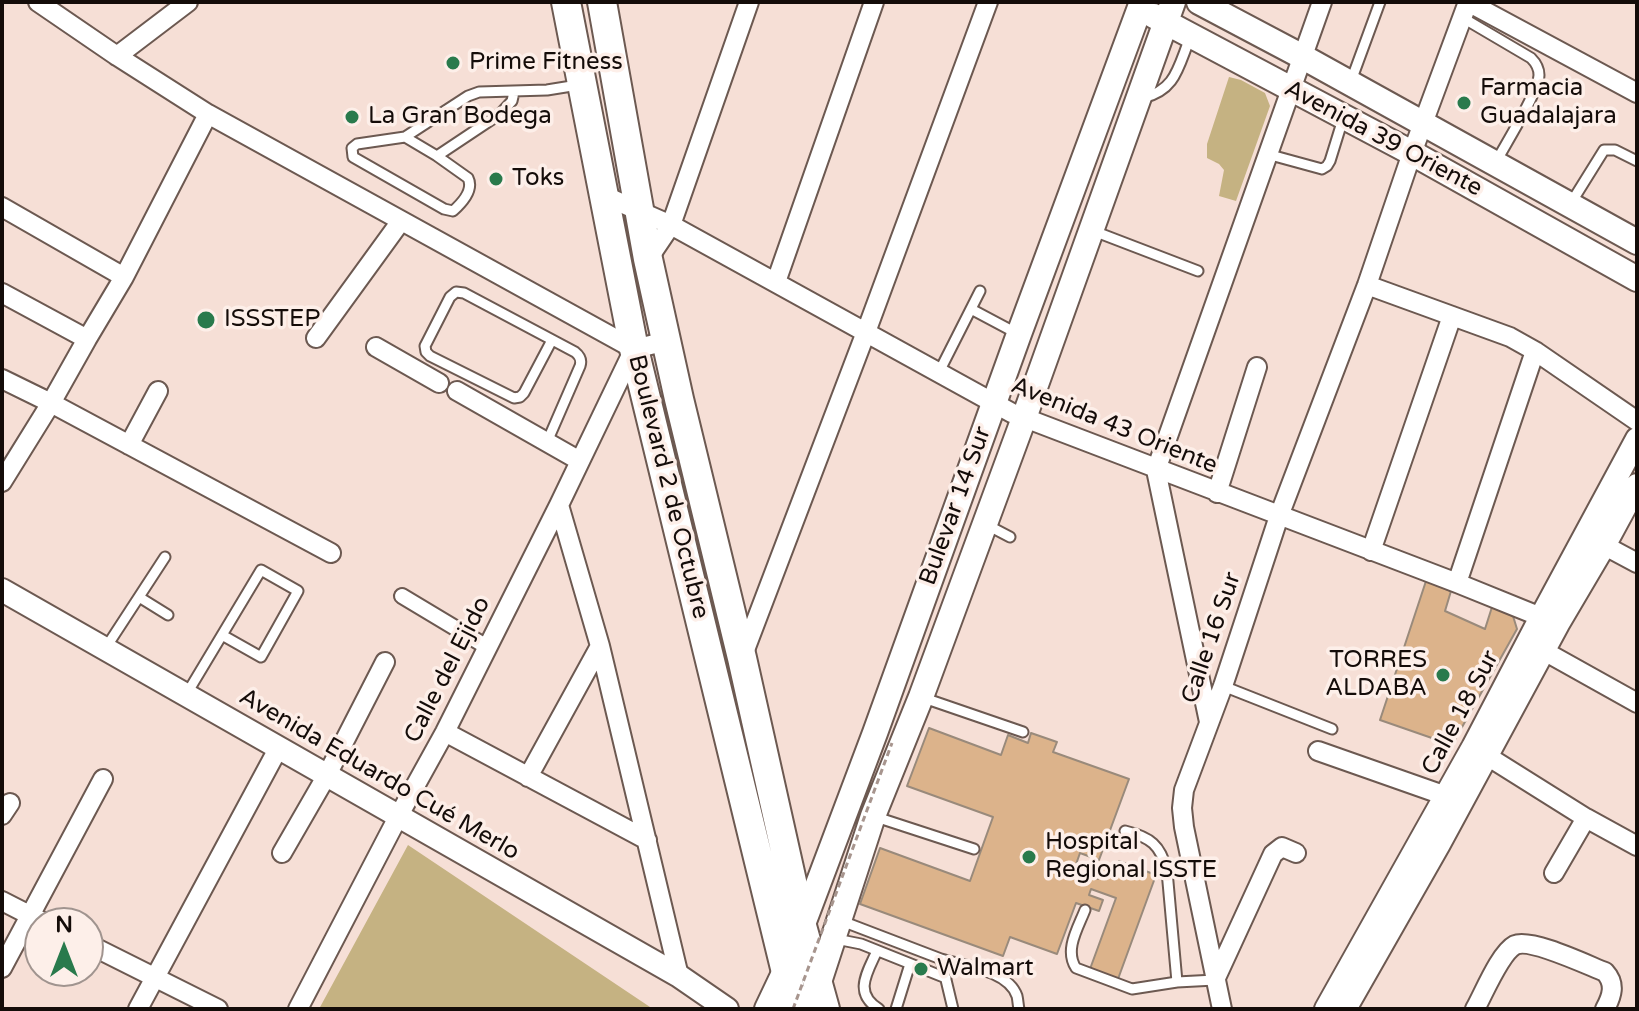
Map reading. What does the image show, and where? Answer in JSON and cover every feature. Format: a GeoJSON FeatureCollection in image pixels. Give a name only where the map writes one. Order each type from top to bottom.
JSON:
{"type":"FeatureCollection","features":[{"type":"Feature","properties":{"kind":"main road","name":"Boulevard 2 de Octubre"},"geometry":{"type":"LineString","coordinates":[[566,2],[634,349],[794,1009]]}},
{"type":"Feature","properties":{"kind":"main road","name":"Boulevard 2 de Octubre"},"geometry":{"type":"LineString","coordinates":[[602,2],[648,259],[802,926],[822,996]]}},
{"type":"Feature","properties":{"kind":"main road","name":"Avenida 39 Oriente"},"geometry":{"type":"LineString","coordinates":[[1199,2],[1637,242]]}},
{"type":"Feature","properties":{"kind":"main road","name":"Avenida 39 Oriente"},"geometry":{"type":"LineString","coordinates":[[1137,4],[1170,13],[1191,37],[1412,153],[1637,279]]}},
{"type":"Feature","properties":{"kind":"main road","name":"Bulevar 14 Sur"},"geometry":{"type":"LineString","coordinates":[[767,1009],[786,969],[875,733],[1137,4]]}},
{"type":"Feature","properties":{"kind":"main road","name":"Bulevar 14 Sur"},"geometry":{"type":"LineString","coordinates":[[808,1009],[822,996],[836,929],[873,816],[921,697],[1170,13]]}},
{"type":"Feature","properties":{"kind":"street"},"geometry":{"type":"LineString","coordinates":[[38,2],[208,114],[634,349],[667,341]]}},
{"type":"Feature","properties":{"kind":"street"},"geometry":{"type":"LineString","coordinates":[[117,56],[188,2]]}},
{"type":"Feature","properties":{"kind":"street"},"geometry":{"type":"LineString","coordinates":[[648,259],[671,225],[749,2]]}},
{"type":"Feature","properties":{"kind":"street"},"geometry":{"type":"LineString","coordinates":[[776,282],[874,2]]}},
{"type":"Feature","properties":{"kind":"street"},"geometry":{"type":"LineString","coordinates":[[742,658],[988,2]]}},
{"type":"Feature","properties":{"kind":"street"},"geometry":{"type":"LineString","coordinates":[[1156,470],[1322,2]]}},
{"type":"Feature","properties":{"kind":"street"},"geometry":{"type":"LineString","coordinates":[[1466,8],[1637,93]]}},
{"type":"Feature","properties":{"kind":"street","name":"Calle 16 Sur"},"geometry":{"type":"LineString","coordinates":[[1209,722],[1279,516],[1367,285],[1466,8]]}},
{"type":"Feature","properties":{"kind":"street"},"geometry":{"type":"LineString","coordinates":[[2,482],[124,277],[208,114]]}},
{"type":"Feature","properties":{"kind":"street","name":"Avenida 43 Oriente"},"geometry":{"type":"LineString","coordinates":[[603,195],[671,225],[1024,418],[1541,617]]}},
{"type":"Feature","properties":{"kind":"street"},"geometry":{"type":"LineString","coordinates":[[2,207],[124,277]]}},
{"type":"Feature","properties":{"kind":"street"},"geometry":{"type":"LineString","coordinates":[[316,338],[401,221]]}},
{"type":"Feature","properties":{"kind":"street"},"geometry":{"type":"LineString","coordinates":[[1367,285],[1510,337],[1637,421]]}},
{"type":"Feature","properties":{"kind":"street"},"geometry":{"type":"LineString","coordinates":[[2,293],[87,339]]}},
{"type":"Feature","properties":{"kind":"street"},"geometry":{"type":"LineString","coordinates":[[1371,551],[1452,316]]}},
{"type":"Feature","properties":{"kind":"street"},"geometry":{"type":"LineString","coordinates":[[376,347],[439,383]]}},
{"type":"Feature","properties":{"kind":"street","name":"Calle del Ejido"},"geometry":{"type":"LineString","coordinates":[[298,1009],[445,732],[634,349]]}},
{"type":"Feature","properties":{"kind":"street"},"geometry":{"type":"LineString","coordinates":[[1457,583],[1535,351]]}},
{"type":"Feature","properties":{"kind":"street"},"geometry":{"type":"LineString","coordinates":[[1217,493],[1257,367]]}},
{"type":"Feature","properties":{"kind":"street"},"geometry":{"type":"LineString","coordinates":[[2,379],[331,553]]}},
{"type":"Feature","properties":{"kind":"street"},"geometry":{"type":"LineString","coordinates":[[129,445],[158,391]]}},
{"type":"Feature","properties":{"kind":"street"},"geometry":{"type":"LineString","coordinates":[[457,391],[580,461]]}},
{"type":"Feature","properties":{"kind":"street","name":"Calle 18 Sur"},"geometry":{"type":"LineString","coordinates":[[1345,1009],[1480,752],[1544,651],[1637,439]]}},
{"type":"Feature","properties":{"kind":"street","name":"Calle 16 Sur"},"geometry":{"type":"LineString","coordinates":[[1156,470],[1209,722]]}},
{"type":"Feature","properties":{"kind":"street","name":"Calle 18 Sur"},"geometry":{"type":"LineString","coordinates":[[1326,1009],[1431,841],[1446,796],[1480,752],[1541,617],[1637,485]]}},
{"type":"Feature","properties":{"kind":"street"},"geometry":{"type":"LineString","coordinates":[[559,505],[600,646],[679,976]]}},
{"type":"Feature","properties":{"kind":"street"},"geometry":{"type":"LineString","coordinates":[[1595,540],[1637,563]]}},
{"type":"Feature","properties":{"kind":"street","name":"Avenida Eduardo Cué Merlo"},"geometry":{"type":"LineString","coordinates":[[2,590],[679,976],[727,1009]]}},
{"type":"Feature","properties":{"kind":"street"},"geometry":{"type":"LineString","coordinates":[[402,596],[487,647]]}},
{"type":"Feature","properties":{"kind":"street"},"geometry":{"type":"LineString","coordinates":[[528,777],[600,646]]}},
{"type":"Feature","properties":{"kind":"street"},"geometry":{"type":"LineString","coordinates":[[1544,651],[1637,703]]}},
{"type":"Feature","properties":{"kind":"street"},"geometry":{"type":"LineString","coordinates":[[282,853],[327,775],[385,662]]}},
{"type":"Feature","properties":{"kind":"street"},"geometry":{"type":"LineString","coordinates":[[1209,722],[1184,790],[1182,808],[1222,1009]]}},
{"type":"Feature","properties":{"kind":"street"},"geometry":{"type":"LineString","coordinates":[[445,732],[647,840]]}},
{"type":"Feature","properties":{"kind":"street"},"geometry":{"type":"LineString","coordinates":[[138,1009],[279,747]]}},
{"type":"Feature","properties":{"kind":"street"},"geometry":{"type":"LineString","coordinates":[[1318,751],[1446,796]]}},
{"type":"Feature","properties":{"kind":"street"},"geometry":{"type":"LineString","coordinates":[[1480,752],[1637,846]]}},
{"type":"Feature","properties":{"kind":"street"},"geometry":{"type":"LineString","coordinates":[[44,907],[103,779]]}},
{"type":"Feature","properties":{"kind":"street"},"geometry":{"type":"LineString","coordinates":[[1554,873],[1586,818]]}},
{"type":"Feature","properties":{"kind":"street"},"geometry":{"type":"LineString","coordinates":[[1215,980],[1273,854],[1282,847],[1296,853]]}},
{"type":"Feature","properties":{"kind":"street"},"geometry":{"type":"LineString","coordinates":[[2,901],[24,912]]}},
{"type":"Feature","properties":{"kind":"street"},"geometry":{"type":"LineString","coordinates":[[2,968],[24,938]]}},
{"type":"Feature","properties":{"kind":"street"},"geometry":{"type":"LineString","coordinates":[[1475,1009],[1503,957],[1514,946],[1530,943],[1605,972],[1611,978],[1612,991],[1605,1009]]}},
{"type":"Feature","properties":{"kind":"street"},"geometry":{"type":"LineString","coordinates":[[104,952],[218,1009]]}},
{"type":"Feature","properties":{"kind":"lane"},"geometry":{"type":"LineString","coordinates":[[1350,84],[1380,2]]}},
{"type":"Feature","properties":{"kind":"lane"},"geometry":{"type":"LineString","coordinates":[[1466,8],[1531,58],[1537,64],[1539,73],[1535,91],[1494,165]]}},
{"type":"Feature","properties":{"kind":"lane"},"geometry":{"type":"LineString","coordinates":[[1139,99],[1155,95],[1171,82],[1191,37]]}},
{"type":"Feature","properties":{"kind":"lane"},"geometry":{"type":"LineString","coordinates":[[405,137],[468,178],[470,189],[453,211],[444,209],[352,155],[352,148],[357,144],[405,137],[479,92],[547,90],[582,84]]}},
{"type":"Feature","properties":{"kind":"lane"},"geometry":{"type":"LineString","coordinates":[[437,156],[500,114],[512,101],[514,92]]}},
{"type":"Feature","properties":{"kind":"lane"},"geometry":{"type":"LineString","coordinates":[[1267,154],[1322,169],[1330,161],[1344,117]]}},
{"type":"Feature","properties":{"kind":"lane"},"geometry":{"type":"LineString","coordinates":[[1569,205],[1604,150],[1615,150],[1637,161]]}},
{"type":"Feature","properties":{"kind":"lane"},"geometry":{"type":"LineString","coordinates":[[1091,230],[1198,271]]}},
{"type":"Feature","properties":{"kind":"lane"},"geometry":{"type":"LineString","coordinates":[[939,372],[980,291]]}},
{"type":"Feature","properties":{"kind":"lane"},"geometry":{"type":"LineString","coordinates":[[547,442],[581,361],[575,352],[464,293],[456,292],[450,297],[425,346],[430,356],[514,398],[524,393],[552,340]]}},
{"type":"Feature","properties":{"kind":"lane"},"geometry":{"type":"LineString","coordinates":[[971,309],[1019,334]]}},
{"type":"Feature","properties":{"kind":"lane"},"geometry":{"type":"LineString","coordinates":[[984,523],[1010,537]]}},
{"type":"Feature","properties":{"kind":"lane"},"geometry":{"type":"LineString","coordinates":[[105,649],[165,557]]}},
{"type":"Feature","properties":{"kind":"lane"},"geometry":{"type":"LineString","coordinates":[[186,695],[222,635],[261,570],[298,591],[261,657],[222,635]]}},
{"type":"Feature","properties":{"kind":"lane"},"geometry":{"type":"LineString","coordinates":[[139,597],[168,615]]}},
{"type":"Feature","properties":{"kind":"lane"},"geometry":{"type":"LineString","coordinates":[[1223,686],[1332,729]]}},
{"type":"Feature","properties":{"kind":"lane"},"geometry":{"type":"LineString","coordinates":[[921,697],[1023,732]]}},
{"type":"Feature","properties":{"kind":"lane"},"geometry":{"type":"LineString","coordinates":[[873,816],[974,849]]}},
{"type":"Feature","properties":{"kind":"lane"},"geometry":{"type":"LineString","coordinates":[[1125,831],[1152,842],[1163,854],[1177,982]]}},
{"type":"Feature","properties":{"kind":"lane"},"geometry":{"type":"LineString","coordinates":[[1085,910],[1071,949],[1071,960],[1076,968],[1132,989],[1215,980]]}},
{"type":"Feature","properties":{"kind":"lane"},"geometry":{"type":"LineString","coordinates":[[836,929],[861,944],[946,978]]}},
{"type":"Feature","properties":{"kind":"lane"},"geometry":{"type":"LineString","coordinates":[[836,929],[999,975],[1016,994],[1019,1009]]}},
{"type":"Feature","properties":{"kind":"lane"},"geometry":{"type":"LineString","coordinates":[[877,951],[866,976],[864,992],[871,1004],[879,1009]]}},
{"type":"Feature","properties":{"kind":"lane"},"geometry":{"type":"LineString","coordinates":[[941,959],[953,1009]]}},
{"type":"Feature","properties":{"kind":"lane"},"geometry":{"type":"LineString","coordinates":[[896,1009],[910,964]]}},
{"type":"Feature","properties":{"kind":"path"},"geometry":{"type":"LineString","coordinates":[[794,1009],[892,743]]}},
{"type":"Feature","properties":{"kind":"shaded area"},"geometry":{"type":"Polygon","coordinates":[[[1229,77],[1265,93],[1270,106],[1236,201],[1219,196],[1224,170],[1207,158],[1207,144],[1229,77]]]}},
{"type":"Feature","properties":{"kind":"shaded area"},"geometry":{"type":"Polygon","coordinates":[[[408,845],[653,1009],[319,1009],[408,845]]]}},
{"type":"Feature","properties":{"kind":"building","name":"TORRES ALDABA"},"geometry":{"type":"Polygon","coordinates":[[[1426,581],[1451,591],[1445,611],[1485,629],[1492,607],[1513,616],[1517,629],[1452,745],[1380,720],[1426,581]]]}},
{"type":"Feature","properties":{"kind":"building","name":"Hospital Regional ISSTE"},"geometry":{"type":"Polygon","coordinates":[[[929,728],[1001,755],[1008,735],[1028,743],[1031,733],[1057,742],[1053,752],[1129,779],[1099,860],[1080,853],[1074,870],[1098,879],[1103,866],[1116,871],[1119,861],[1156,875],[1118,979],[1090,969],[1116,898],[1091,889],[1089,895],[1103,900],[1099,911],[1076,903],[1057,954],[1010,937],[1003,956],[860,904],[880,848],[970,881],[993,817],[907,786],[929,728]]]}},
{"type":"Feature","properties":{"kind":"place","name":"Prime Fitness"},"geometry":{"type":"Point","coordinates":[453,63]}},
{"type":"Feature","properties":{"kind":"place","name":"Farmacia Guadalajara"},"geometry":{"type":"Point","coordinates":[1464,103]}},
{"type":"Feature","properties":{"kind":"place","name":"La Gran Bodega"},"geometry":{"type":"Point","coordinates":[352,117]}},
{"type":"Feature","properties":{"kind":"place","name":"Toks"},"geometry":{"type":"Point","coordinates":[496,179]}},
{"type":"Feature","properties":{"kind":"place","name":"ISSSTEP"},"geometry":{"type":"Point","coordinates":[206,320]}},
{"type":"Feature","properties":{"kind":"place","name":"TORRES ALDABA"},"geometry":{"type":"Point","coordinates":[1443,675]}},
{"type":"Feature","properties":{"kind":"place","name":"Hospital Regional ISSTE"},"geometry":{"type":"Point","coordinates":[1029,857]}},
{"type":"Feature","properties":{"kind":"place","name":"Walmart"},"geometry":{"type":"Point","coordinates":[921,969]}}]}
